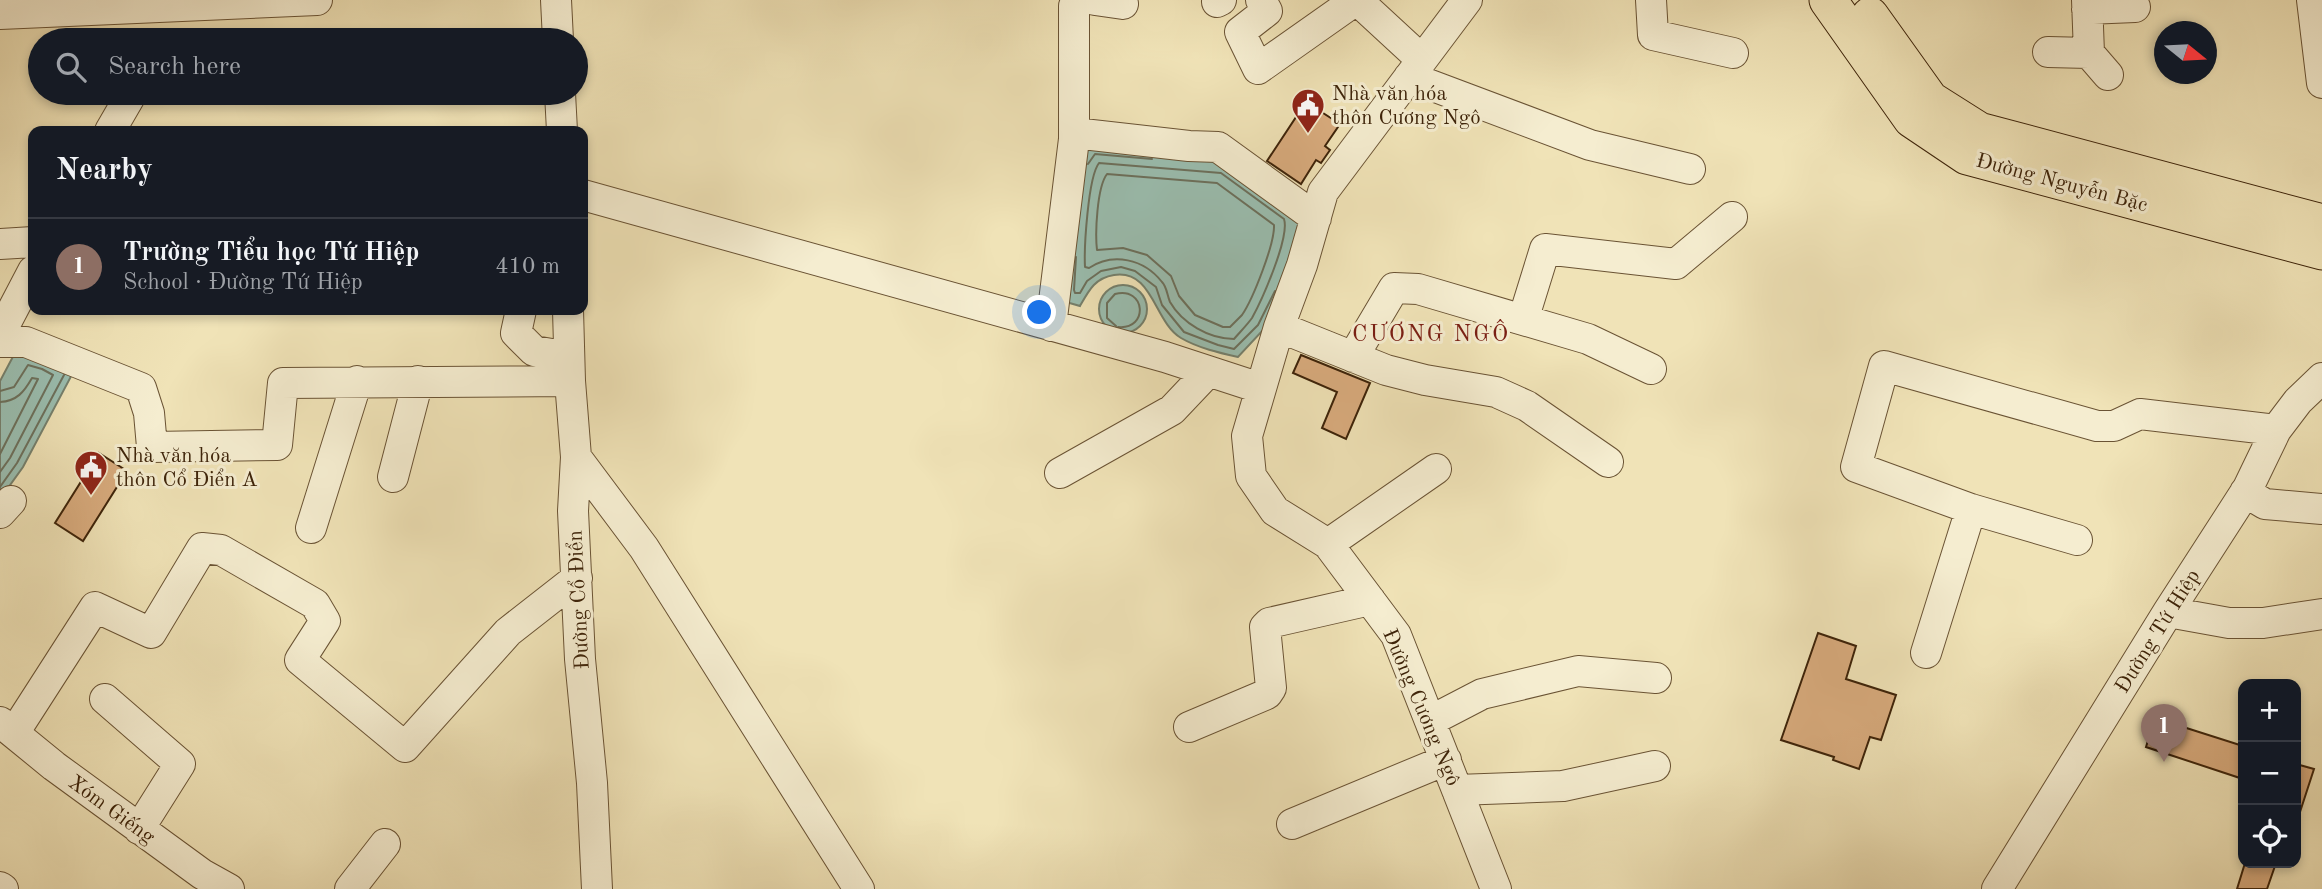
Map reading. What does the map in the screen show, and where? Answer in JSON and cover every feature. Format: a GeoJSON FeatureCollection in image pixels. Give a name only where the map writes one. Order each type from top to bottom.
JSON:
{"type":"FeatureCollection","features":[{"type":"Feature","properties":{"kind":"main road","name":"Đường Nguyễn Bặc"},"geometry":{"type":"LineString","coordinates":[[1828,0],[1912,119],[1952,130],[1979,131],[2322,223]]}},
{"type":"Feature","properties":{"kind":"main road","name":"Đường Nguyễn Bặc"},"geometry":{"type":"LineString","coordinates":[[1858,0],[1952,130],[1967,156],[2322,251]]}},
{"type":"Feature","properties":{"kind":"street"},"geometry":{"type":"LineString","coordinates":[[0,14],[317,0]]}},
{"type":"Feature","properties":{"kind":"street"},"geometry":{"type":"LineString","coordinates":[[556,0],[557,28]]}},
{"type":"Feature","properties":{"kind":"street"},"geometry":{"type":"LineString","coordinates":[[1051,326],[1074,133],[1074,6],[1080,0]]}},
{"type":"Feature","properties":{"kind":"street"},"geometry":{"type":"LineString","coordinates":[[1261,0],[1267,11],[1240,32],[1258,69],[1357,0],[1416,68],[1590,145],[1690,169]]}},
{"type":"Feature","properties":{"kind":"street","name":"Đường Cương Ngô"},"geometry":{"type":"LineString","coordinates":[[1466,0],[1323,192],[1247,436],[1251,476],[1275,512],[1328,544],[1396,635],[1496,889]]}},
{"type":"Feature","properties":{"kind":"street"},"geometry":{"type":"LineString","coordinates":[[1651,0],[1653,35],[1733,53]]}},
{"type":"Feature","properties":{"kind":"street"},"geometry":{"type":"LineString","coordinates":[[2312,0],[2322,83]]}},
{"type":"Feature","properties":{"kind":"street"},"geometry":{"type":"LineString","coordinates":[[2109,75],[2089,53],[2087,5],[2135,7]]}},
{"type":"Feature","properties":{"kind":"street"},"geometry":{"type":"LineString","coordinates":[[2048,52],[2089,53]]}},
{"type":"Feature","properties":{"kind":"street"},"geometry":{"type":"LineString","coordinates":[[113,126],[125,105]]}},
{"type":"Feature","properties":{"kind":"street"},"geometry":{"type":"LineString","coordinates":[[561,105],[562,126]]}},
{"type":"Feature","properties":{"kind":"street"},"geometry":{"type":"LineString","coordinates":[[1074,133],[1218,147],[1316,218]]}},
{"type":"Feature","properties":{"kind":"street"},"geometry":{"type":"LineString","coordinates":[[588,196],[1165,357],[1260,388]]}},
{"type":"Feature","properties":{"kind":"street"},"geometry":{"type":"LineString","coordinates":[[1523,320],[1545,249],[1676,264],[1732,217]]}},
{"type":"Feature","properties":{"kind":"street"},"geometry":{"type":"LineString","coordinates":[[0,244],[28,242]]}},
{"type":"Feature","properties":{"kind":"street"},"geometry":{"type":"LineString","coordinates":[[0,334],[28,281]]}},
{"type":"Feature","properties":{"kind":"street"},"geometry":{"type":"LineString","coordinates":[[1353,357],[1394,288],[1418,289],[1588,339],[1651,369]]}},
{"type":"Feature","properties":{"kind":"street"},"geometry":{"type":"LineString","coordinates":[[520,315],[516,333],[534,351],[570,369]]}},
{"type":"Feature","properties":{"kind":"street","name":"Đường Cổ Điển"},"geometry":{"type":"LineString","coordinates":[[568,315],[576,457],[573,511],[597,889]]}},
{"type":"Feature","properties":{"kind":"street"},"geometry":{"type":"LineString","coordinates":[[1279,327],[1386,370],[1425,380],[1496,392],[1527,406],[1608,462]]}},
{"type":"Feature","properties":{"kind":"street"},"geometry":{"type":"LineString","coordinates":[[0,342],[26,342],[141,388],[149,413],[152,447],[277,445],[283,383],[418,381],[570,369]]}},
{"type":"Feature","properties":{"kind":"street"},"geometry":{"type":"LineString","coordinates":[[2077,540],[1971,509],[1856,467],[1884,366],[2097,426],[2114,426],[2140,414],[2276,430]]}},
{"type":"Feature","properties":{"kind":"street"},"geometry":{"type":"LineString","coordinates":[[1060,473],[1172,410],[1208,372]]}},
{"type":"Feature","properties":{"kind":"street","name":"Đường Tứ Hiệp"},"geometry":{"type":"LineString","coordinates":[[1997,889],[2245,492],[2276,430],[2298,401],[2322,378]]}},
{"type":"Feature","properties":{"kind":"street"},"geometry":{"type":"LineString","coordinates":[[311,528],[357,381]]}},
{"type":"Feature","properties":{"kind":"street"},"geometry":{"type":"LineString","coordinates":[[393,477],[418,381]]}},
{"type":"Feature","properties":{"kind":"street"},"geometry":{"type":"LineString","coordinates":[[576,457],[644,548],[859,889]]}},
{"type":"Feature","properties":{"kind":"street"},"geometry":{"type":"LineString","coordinates":[[1328,544],[1436,469]]}},
{"type":"Feature","properties":{"kind":"street"},"geometry":{"type":"LineString","coordinates":[[2245,492],[2265,504],[2322,509]]}},
{"type":"Feature","properties":{"kind":"street"},"geometry":{"type":"LineString","coordinates":[[1926,653],[1971,509]]}},
{"type":"Feature","properties":{"kind":"street"},"geometry":{"type":"LineString","coordinates":[[7,727],[95,607],[151,633],[202,548],[221,550],[315,604],[325,621],[300,660],[405,747],[508,632],[577,579]]}},
{"type":"Feature","properties":{"kind":"street"},"geometry":{"type":"LineString","coordinates":[[1189,727],[1267,694],[1271,688],[1265,628],[1269,623],[1370,600]]}},
{"type":"Feature","properties":{"kind":"street"},"geometry":{"type":"LineString","coordinates":[[2168,612],[2229,623],[2263,623],[2322,614]]}},
{"type":"Feature","properties":{"kind":"street"},"geometry":{"type":"LineString","coordinates":[[1430,721],[1482,694],[1578,671],[1657,678]]}},
{"type":"Feature","properties":{"kind":"street"},"geometry":{"type":"LineString","coordinates":[[104,699],[180,764],[139,829]]}},
{"type":"Feature","properties":{"kind":"street","name":"Xóm Giếng"},"geometry":{"type":"LineString","coordinates":[[7,727],[54,766],[215,886]]}},
{"type":"Feature","properties":{"kind":"street"},"geometry":{"type":"LineString","coordinates":[[1292,824],[1446,760]]}},
{"type":"Feature","properties":{"kind":"street"},"geometry":{"type":"LineString","coordinates":[[1457,790],[1563,786],[1655,766]]}},
{"type":"Feature","properties":{"kind":"street"},"geometry":{"type":"LineString","coordinates":[[350,889],[385,844]]}},
{"type":"Feature","properties":{"kind":"water"},"geometry":{"type":"Polygon","coordinates":[[[1089,147],[1227,157],[1302,221],[1264,329],[1238,357],[1181,338],[1165,321],[1145,288],[1127,275],[1114,275],[1097,282],[1080,306],[1066,302],[1081,162],[1089,147]]]}},
{"type":"Feature","properties":{"kind":"water"},"geometry":{"type":"Polygon","coordinates":[[[1123,285],[1140,292],[1147,309],[1140,326],[1123,333],[1106,326],[1099,309],[1106,292],[1123,285]]]}},
{"type":"Feature","properties":{"kind":"water"},"geometry":{"type":"Polygon","coordinates":[[[16,351],[76,367],[23,467],[0,499],[0,381],[16,351]]]}},
{"type":"Feature","properties":{"kind":"building","name":"Nhà văn hóa thôn Cương Ngô"},"geometry":{"type":"Polygon","coordinates":[[[1306,102],[1340,124],[1325,146],[1330,150],[1321,163],[1316,160],[1301,184],[1267,161],[1306,102]]]}},
{"type":"Feature","properties":{"kind":"building"},"geometry":{"type":"Polygon","coordinates":[[[1301,355],[1370,383],[1346,439],[1322,428],[1337,392],[1293,373],[1301,355]]]}},
{"type":"Feature","properties":{"kind":"building","name":"Nhà văn hóa thôn Cổ Điển A"},"geometry":{"type":"Polygon","coordinates":[[[99,453],[127,471],[83,541],[55,523],[99,453]]]}},
{"type":"Feature","properties":{"kind":"building"},"geometry":{"type":"Polygon","coordinates":[[[1818,633],[1856,646],[1846,679],[1896,695],[1881,740],[1870,737],[1859,769],[1833,760],[1834,757],[1781,740],[1818,633]]]}},
{"type":"Feature","properties":{"kind":"building"},"geometry":{"type":"Polygon","coordinates":[[[2155,718],[2238,744],[2238,777],[2146,747],[2155,718]]]}},
{"type":"Feature","properties":{"kind":"building"},"geometry":{"type":"Polygon","coordinates":[[[2301,765],[2314,769],[2301,809],[2301,765]]]}},
{"type":"Feature","properties":{"kind":"building"},"geometry":{"type":"Polygon","coordinates":[[[2243,868],[2274,868],[2267,889],[2237,889],[2243,868]]]}},
{"type":"Feature","properties":{"kind":"place","name":"Nhà văn hóa thôn Cương Ngô"},"geometry":{"type":"Point","coordinates":[1308,135]}},
{"type":"Feature","properties":{"kind":"place","name":"Nhà văn hóa thôn Cổ Điển A"},"geometry":{"type":"Point","coordinates":[91,497]}},
{"type":"Feature","properties":{"kind":"place","name":"Trường Tiểu học Tứ Hiệp"},"geometry":{"type":"Point","coordinates":[2164,762]}},
{"type":"Feature","properties":{"kind":"district","name":"CƯƠNG NGÔ"},"geometry":{"type":"Point","coordinates":[1431,333]}}]}
